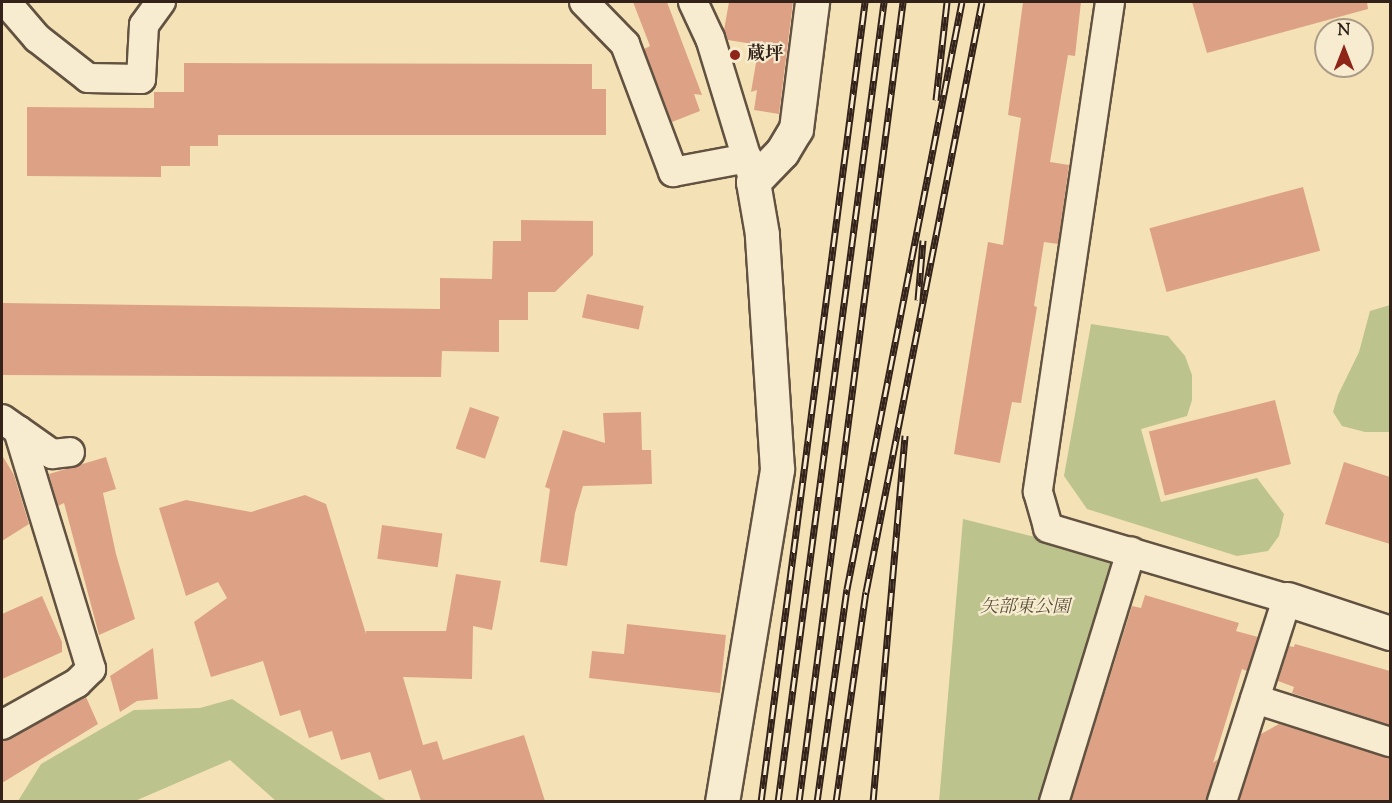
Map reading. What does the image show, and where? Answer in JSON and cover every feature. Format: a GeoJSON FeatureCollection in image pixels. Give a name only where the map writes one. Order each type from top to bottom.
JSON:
{"type":"FeatureCollection","features":[{"type":"Feature","properties":{"kind":"street"},"geometry":{"type":"LineString","coordinates":[[6,2],[38,39],[88,78],[141,79],[144,26],[161,2]]}},
{"type":"Feature","properties":{"kind":"street"},"geometry":{"type":"LineString","coordinates":[[585,2],[625,45],[673,172],[751,170],[782,152],[796,129],[812,2]]}},
{"type":"Feature","properties":{"kind":"street"},"geometry":{"type":"LineString","coordinates":[[693,2],[710,39],[751,170],[762,234],[777,469],[722,801]]}},
{"type":"Feature","properties":{"kind":"street"},"geometry":{"type":"LineString","coordinates":[[1110,2],[1038,492],[1048,528],[1287,599],[1390,633]]}},
{"type":"Feature","properties":{"kind":"street"},"geometry":{"type":"LineString","coordinates":[[10,425],[52,454],[70,452]]}},
{"type":"Feature","properties":{"kind":"street"},"geometry":{"type":"LineString","coordinates":[[2,725],[77,682],[91,669],[10,425]]}},
{"type":"Feature","properties":{"kind":"street"},"geometry":{"type":"LineString","coordinates":[[1053,801],[1131,552]]}},
{"type":"Feature","properties":{"kind":"street"},"geometry":{"type":"LineString","coordinates":[[1222,801],[1287,599]]}},
{"type":"Feature","properties":{"kind":"street"},"geometry":{"type":"LineString","coordinates":[[1255,699],[1390,742]]}},
{"type":"Feature","properties":{"kind":"green space"},"geometry":{"type":"Polygon","coordinates":[[[1390,305],[1390,432],[1365,432],[1342,426],[1333,412],[1338,395],[1359,352],[1370,311],[1390,305]]]}},
{"type":"Feature","properties":{"kind":"green space"},"geometry":{"type":"Polygon","coordinates":[[[1091,324],[1168,336],[1185,356],[1192,375],[1192,400],[1187,416],[1141,429],[1161,502],[1257,478],[1284,514],[1279,536],[1268,551],[1237,556],[1087,509],[1064,476],[1091,324]]]}},
{"type":"Feature","properties":{"kind":"green space","name":"矢部東公園"},"geometry":{"type":"Polygon","coordinates":[[[963,519],[1114,557],[1038,801],[939,802],[963,519]]]}},
{"type":"Feature","properties":{"kind":"green space"},"geometry":{"type":"Polygon","coordinates":[[[232,699],[387,801],[276,801],[230,760],[135,801],[18,801],[41,764],[134,710],[200,708],[232,699]]]}},
{"type":"Feature","properties":{"kind":"building"},"geometry":{"type":"Polygon","coordinates":[[[633,2],[667,2],[702,95],[694,94],[700,111],[672,122],[644,49],[650,46],[633,2]]]}},
{"type":"Feature","properties":{"kind":"building"},"geometry":{"type":"Polygon","coordinates":[[[729,2],[793,2],[779,114],[754,110],[757,90],[751,92],[759,45],[728,40],[724,30],[729,2]]]}},
{"type":"Feature","properties":{"kind":"building"},"geometry":{"type":"Polygon","coordinates":[[[1023,2],[1081,2],[1075,56],[1068,55],[1050,162],[1069,165],[1058,244],[1044,242],[1034,306],[1037,307],[1021,403],[1012,402],[1000,463],[954,454],[988,242],[1003,245],[1021,118],[1008,115],[1023,2]]]}},
{"type":"Feature","properties":{"kind":"building"},"geometry":{"type":"Polygon","coordinates":[[[1192,2],[1367,2],[1368,9],[1335,18],[1314,18],[1314,24],[1207,53],[1192,2]]]}},
{"type":"Feature","properties":{"kind":"building"},"geometry":{"type":"Polygon","coordinates":[[[184,63],[592,64],[592,89],[606,89],[606,135],[218,135],[218,146],[190,146],[190,166],[161,166],[161,177],[27,176],[27,107],[154,108],[154,92],[184,92],[184,63]]]}},
{"type":"Feature","properties":{"kind":"building"},"geometry":{"type":"Polygon","coordinates":[[[1303,187],[1320,251],[1166,292],[1149,228],[1303,187]]]}},
{"type":"Feature","properties":{"kind":"building"},"geometry":{"type":"Polygon","coordinates":[[[521,220],[593,221],[593,255],[555,292],[528,292],[528,320],[499,320],[499,352],[442,351],[441,377],[2,375],[2,303],[440,309],[440,278],[492,279],[493,241],[521,241],[521,220]]]}},
{"type":"Feature","properties":{"kind":"building"},"geometry":{"type":"Polygon","coordinates":[[[587,294],[644,306],[639,330],[582,317],[587,294]]]}},
{"type":"Feature","properties":{"kind":"building"},"geometry":{"type":"Polygon","coordinates":[[[1275,400],[1291,464],[1165,495],[1149,431],[1275,400]]]}},
{"type":"Feature","properties":{"kind":"building"},"geometry":{"type":"Polygon","coordinates":[[[470,407],[499,417],[485,459],[456,449],[470,407]]]}},
{"type":"Feature","properties":{"kind":"building"},"geometry":{"type":"Polygon","coordinates":[[[641,412],[642,450],[651,450],[652,484],[583,486],[575,513],[567,566],[540,562],[550,489],[545,487],[563,430],[605,443],[603,413],[641,412]]]}},
{"type":"Feature","properties":{"kind":"building"},"geometry":{"type":"Polygon","coordinates":[[[2,455],[14,475],[29,524],[2,541],[2,455]]]}},
{"type":"Feature","properties":{"kind":"building"},"geometry":{"type":"Polygon","coordinates":[[[106,457],[116,489],[103,493],[116,554],[135,619],[99,635],[64,503],[58,506],[49,474],[106,457]]]}},
{"type":"Feature","properties":{"kind":"building"},"geometry":{"type":"Polygon","coordinates":[[[1344,462],[1390,477],[1390,544],[1325,524],[1344,462]]]}},
{"type":"Feature","properties":{"kind":"building"},"geometry":{"type":"Polygon","coordinates":[[[305,495],[326,504],[366,634],[366,631],[446,631],[456,574],[501,581],[492,630],[473,626],[472,679],[403,677],[423,745],[437,741],[443,760],[524,735],[545,801],[421,801],[411,770],[379,780],[370,752],[341,760],[332,731],[309,738],[300,710],[280,716],[263,661],[211,677],[194,622],[227,598],[218,582],[186,596],[159,508],[186,500],[251,512],[305,495]]]}},
{"type":"Feature","properties":{"kind":"building"},"geometry":{"type":"Polygon","coordinates":[[[382,525],[442,533],[438,567],[377,559],[382,525]]]}},
{"type":"Feature","properties":{"kind":"building"},"geometry":{"type":"Polygon","coordinates":[[[1145,595],[1239,623],[1236,631],[1258,637],[1247,671],[1242,669],[1213,763],[1218,759],[1206,801],[1071,801],[1132,606],[1141,608],[1145,595]]]}},
{"type":"Feature","properties":{"kind":"building"},"geometry":{"type":"Polygon","coordinates":[[[42,596],[62,642],[62,652],[2,679],[2,614],[42,596]]]}},
{"type":"Feature","properties":{"kind":"building"},"geometry":{"type":"Polygon","coordinates":[[[627,624],[726,635],[720,693],[589,678],[592,651],[624,654],[627,624]]]}},
{"type":"Feature","properties":{"kind":"building"},"geometry":{"type":"Polygon","coordinates":[[[1295,644],[1390,671],[1390,725],[1292,693],[1294,687],[1278,681],[1289,646],[1294,647],[1295,644]]]}},
{"type":"Feature","properties":{"kind":"building"},"geometry":{"type":"Polygon","coordinates":[[[153,648],[158,699],[137,701],[120,712],[110,676],[153,648]]]}},
{"type":"Feature","properties":{"kind":"building"},"geometry":{"type":"Polygon","coordinates":[[[86,697],[98,724],[2,783],[2,741],[10,739],[86,697]]]}},
{"type":"Feature","properties":{"kind":"building"},"geometry":{"type":"Polygon","coordinates":[[[1279,724],[1390,758],[1390,801],[1239,801],[1261,734],[1279,724]]]}},
{"type":"Feature","properties":{"kind":"railway"},"geometry":{"type":"LineString","coordinates":[[761,802],[865,2]]}},
{"type":"Feature","properties":{"kind":"railway"},"geometry":{"type":"LineString","coordinates":[[778,802],[884,2]]}},
{"type":"Feature","properties":{"kind":"railway"},"geometry":{"type":"LineString","coordinates":[[799,802],[903,2]]}},
{"type":"Feature","properties":{"kind":"railway"},"geometry":{"type":"LineString","coordinates":[[936,100],[947,2]]}},
{"type":"Feature","properties":{"kind":"railway"},"geometry":{"type":"LineString","coordinates":[[817,802],[847,589],[962,2]]}},
{"type":"Feature","properties":{"kind":"railway"},"geometry":{"type":"LineString","coordinates":[[836,802],[866,592],[982,2]]}},
{"type":"Feature","properties":{"kind":"railway"},"geometry":{"type":"LineString","coordinates":[[918,300],[923,240]]}},
{"type":"Feature","properties":{"kind":"railway"},"geometry":{"type":"LineString","coordinates":[[873,802],[905,435]]}},
{"type":"Feature","properties":{"kind":"place","name":"蔵坪"},"geometry":{"type":"Point","coordinates":[735,55]}}]}
